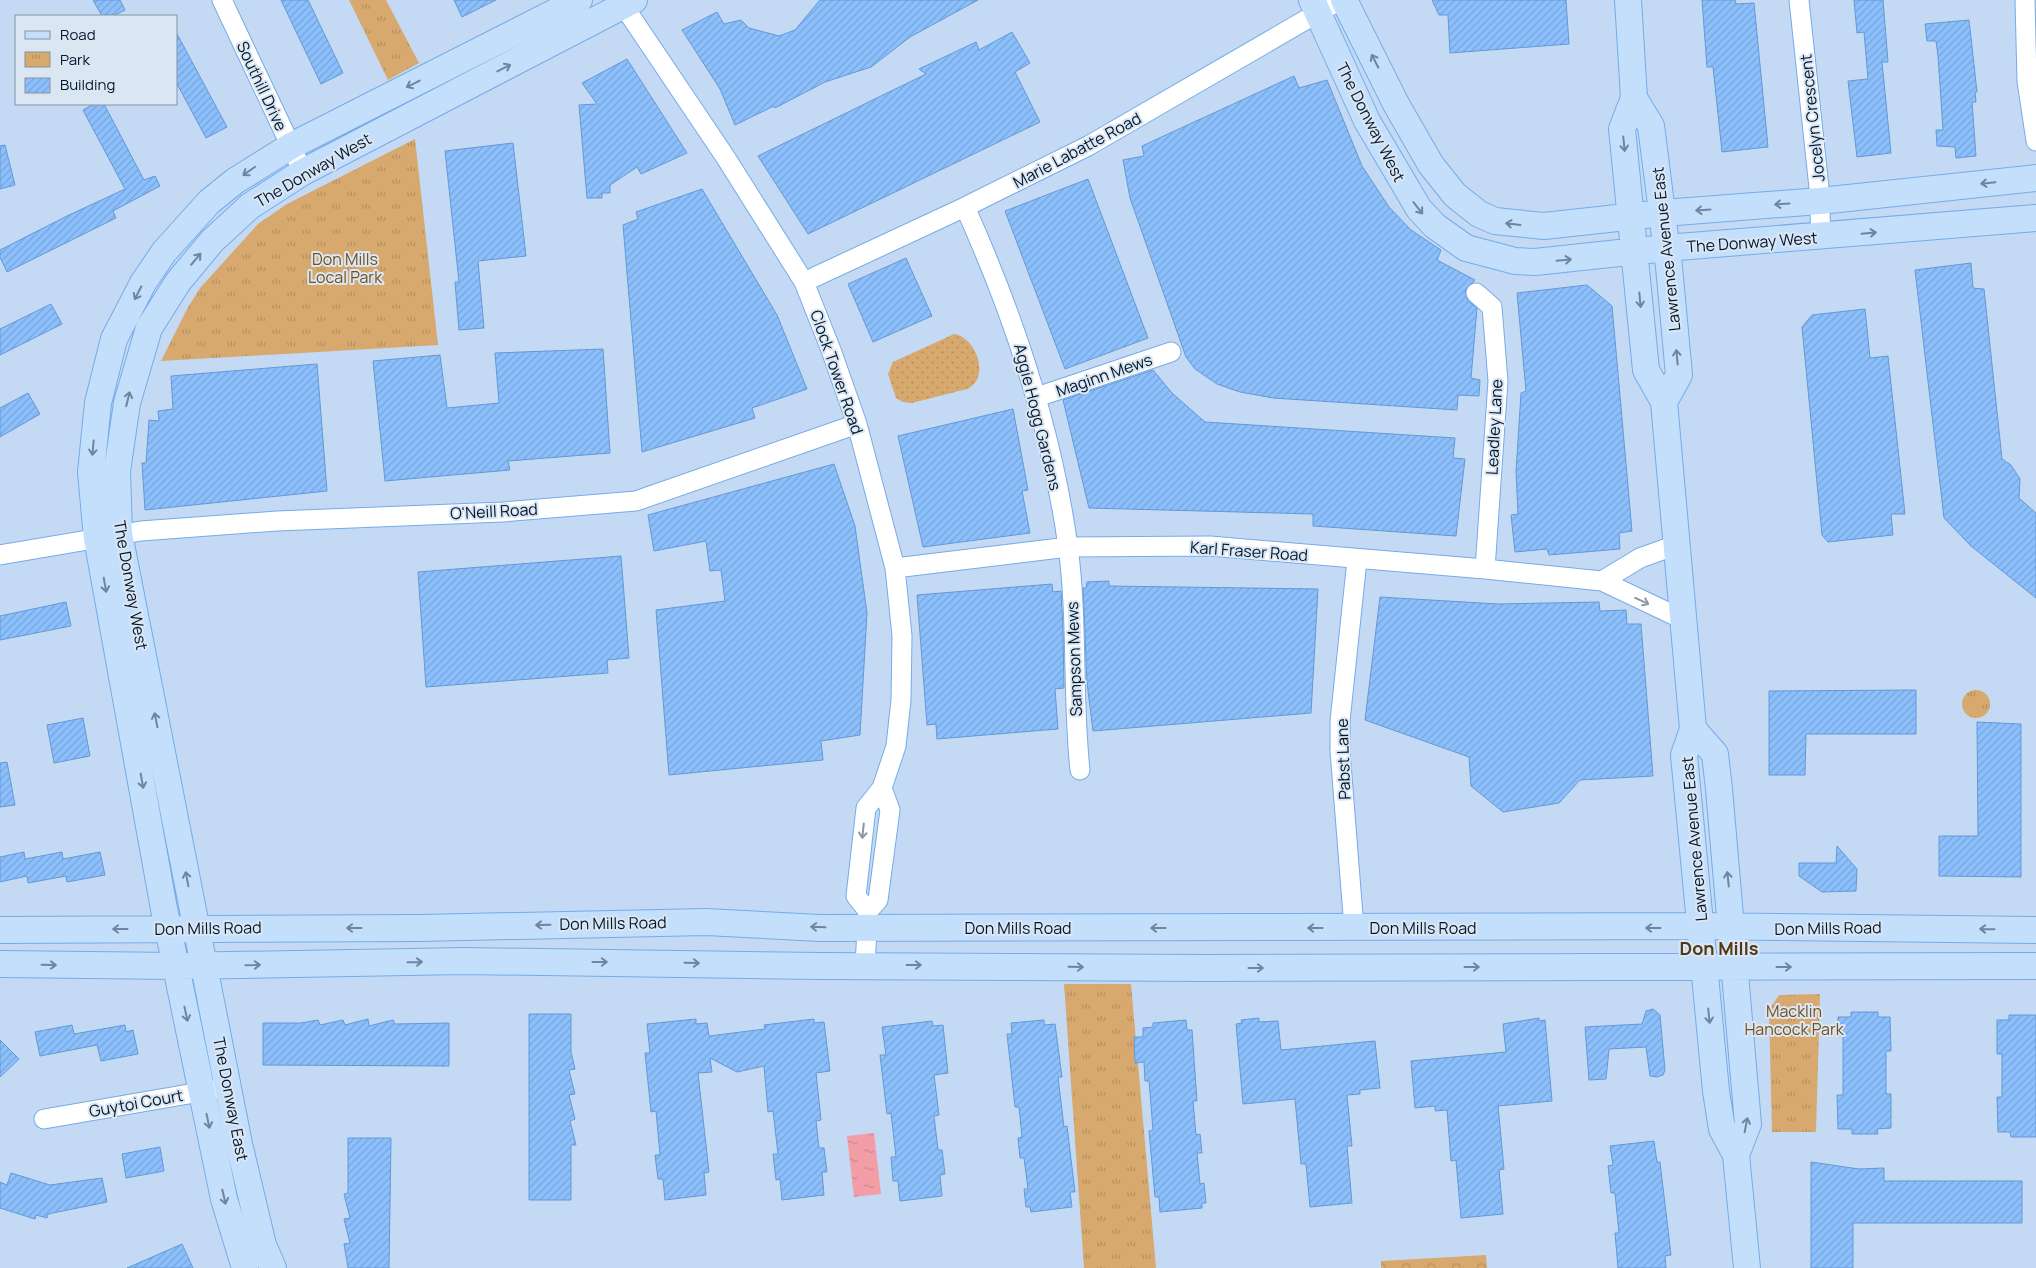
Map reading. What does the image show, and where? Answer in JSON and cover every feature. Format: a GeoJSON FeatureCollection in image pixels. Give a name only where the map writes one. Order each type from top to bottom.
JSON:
{"type":"FeatureCollection","features":[{"type":"Feature","properties":{"kind":"main road","name":"The Donway West"},"geometry":{"type":"LineString","coordinates":[[195,927],[108,536],[91,472],[98,403],[114,339],[153,267],[193,219],[235,181],[291,146],[579,0]]}},
{"type":"Feature","properties":{"kind":"main road","name":"The Donway West"},"geometry":{"type":"LineString","coordinates":[[1342,0],[1396,104],[1444,183],[1461,200],[1485,217],[1504,223],[1544,226],[1663,212],[1820,201],[2036,178]]}},
{"type":"Feature","properties":{"kind":"main road","name":"Lawrence Avenue East"},"geometry":{"type":"LineString","coordinates":[[1628,0],[1634,98],[1622,129],[1646,370],[1664,402],[1693,729],[1684,755],[1715,1081],[1722,1129],[1736,1155],[1747,1268]]}},
{"type":"Feature","properties":{"kind":"main road","name":"The Donway West"},"geometry":{"type":"LineString","coordinates":[[169,929],[108,536],[127,403],[149,328],[178,282],[212,241],[250,206],[303,172],[626,2]]}},
{"type":"Feature","properties":{"kind":"main road","name":"The Donway West"},"geometry":{"type":"LineString","coordinates":[[1315,6],[1368,121],[1419,209],[1435,226],[1466,248],[1514,261],[1534,262],[1666,248],[1821,237],[2036,218]]}},
{"type":"Feature","properties":{"kind":"main road"},"geometry":{"type":"LineString","coordinates":[[448,66],[460,90]]}},
{"type":"Feature","properties":{"kind":"main road","name":"Lawrence Avenue East"},"geometry":{"type":"LineString","coordinates":[[1634,98],[1651,126],[1663,212],[1679,374],[1664,402]]}},
{"type":"Feature","properties":{"kind":"main road"},"geometry":{"type":"LineString","coordinates":[[1368,121],[1396,104]]}},
{"type":"Feature","properties":{"kind":"main road","name":"Lawrence Avenue East"},"geometry":{"type":"LineString","coordinates":[[1693,729],[1715,754],[1736,967],[1748,1124],[1736,1155]]}},
{"type":"Feature","properties":{"kind":"main road","name":"Don Mills Road"},"geometry":{"type":"LineString","coordinates":[[0,930],[169,929],[195,927],[420,928],[867,919],[1354,928],[1701,926],[2036,930]]}},
{"type":"Feature","properties":{"kind":"main road","name":"The Donway East"},"geometry":{"type":"LineString","coordinates":[[195,927],[250,1195],[264,1245],[273,1268]]}},
{"type":"Feature","properties":{"kind":"main road","name":"The Donway East"},"geometry":{"type":"LineString","coordinates":[[169,929],[224,1199],[245,1268]]}},
{"type":"Feature","properties":{"kind":"main road"},"geometry":{"type":"LineString","coordinates":[[0,964],[204,966],[464,961],[865,966],[1705,968],[2036,966]]}},
{"type":"Feature","properties":{"kind":"street","name":"Southill Drive"},"geometry":{"type":"LineString","coordinates":[[222,0],[303,172]]}},
{"type":"Feature","properties":{"kind":"street","name":"Marie Labatte Road"},"geometry":{"type":"LineString","coordinates":[[804,282],[965,207],[1096,142],[1315,6],[1342,0]]}},
{"type":"Feature","properties":{"kind":"street","name":"Jocelyn Crescent"},"geometry":{"type":"LineString","coordinates":[[1799,0],[1820,201],[1821,237]]}},
{"type":"Feature","properties":{"kind":"street"},"geometry":{"type":"LineString","coordinates":[[2024,0],[2027,81],[2036,140]]}},
{"type":"Feature","properties":{"kind":"street","name":"Clock Tower Road"},"geometry":{"type":"LineString","coordinates":[[626,2],[804,282],[832,350],[857,424],[895,568],[902,636],[901,700],[896,746],[882,788],[866,808],[856,896],[867,919]]}},
{"type":"Feature","properties":{"kind":"street","name":"Aggie Hogg Gardens"},"geometry":{"type":"LineString","coordinates":[[965,207],[1012,319],[1037,397],[1068,547]]}},
{"type":"Feature","properties":{"kind":"street","name":"Leadley Lane"},"geometry":{"type":"LineString","coordinates":[[1476,293],[1492,307],[1498,381],[1486,569]]}},
{"type":"Feature","properties":{"kind":"street","name":"Maginn Mews"},"geometry":{"type":"LineString","coordinates":[[1037,397],[1171,352]]}},
{"type":"Feature","properties":{"kind":"street","name":"O'Neill Road"},"geometry":{"type":"LineString","coordinates":[[0,555],[108,536],[277,521],[503,512],[636,501],[857,424]]}},
{"type":"Feature","properties":{"kind":"street"},"geometry":{"type":"LineString","coordinates":[[1602,581],[1640,558],[1676,545]]}},
{"type":"Feature","properties":{"kind":"street","name":"Karl Fraser Road"},"geometry":{"type":"LineString","coordinates":[[895,568],[1068,547],[1210,546],[1357,560],[1486,569],[1602,581],[1682,619]]}},
{"type":"Feature","properties":{"kind":"street","name":"Sampson Mews"},"geometry":{"type":"LineString","coordinates":[[1068,547],[1080,770]]}},
{"type":"Feature","properties":{"kind":"street","name":"Pabst Lane"},"geometry":{"type":"LineString","coordinates":[[1354,928],[1340,751],[1340,721],[1357,560]]}},
{"type":"Feature","properties":{"kind":"street"},"geometry":{"type":"LineString","coordinates":[[865,966],[867,919]]}},
{"type":"Feature","properties":{"kind":"street","name":"Guytoi Court"},"geometry":{"type":"LineString","coordinates":[[44,1119],[229,1087]]}},
{"type":"Feature","properties":{"kind":"green space"},"geometry":{"type":"Polygon","coordinates":[[[349,0],[386,0],[419,63],[388,80],[349,0]]]}},
{"type":"Feature","properties":{"kind":"green space","name":"Don Mills Local Park"},"geometry":{"type":"Polygon","coordinates":[[[415,139],[438,345],[161,361],[187,309],[200,288],[258,224],[287,204],[415,139]]]}},
{"type":"Feature","properties":{"kind":"green space"},"geometry":{"type":"Polygon","coordinates":[[[954,334],[969,342],[978,358],[978,376],[974,384],[967,389],[912,403],[903,402],[896,398],[888,374],[893,362],[954,334]]]}},
{"type":"Feature","properties":{"kind":"green space"},"geometry":{"type":"Polygon","coordinates":[[[1976,690],[1986,694],[1990,704],[1986,714],[1976,718],[1966,714],[1962,704],[1966,694],[1976,690]]]}},
{"type":"Feature","properties":{"kind":"green space"},"geometry":{"type":"Polygon","coordinates":[[[1064,984],[1131,984],[1156,1268],[1084,1268],[1064,984]]]}},
{"type":"Feature","properties":{"kind":"green space","name":"Macklin Hancock Park"},"geometry":{"type":"Polygon","coordinates":[[[1820,994],[1816,1132],[1772,1132],[1769,1010],[1779,995],[1820,994]]]}},
{"type":"Feature","properties":{"kind":"green space"},"geometry":{"type":"Polygon","coordinates":[[[1486,1255],[1487,1268],[1381,1268],[1381,1261],[1486,1255]]]}},
{"type":"Feature","properties":{"kind":"water"},"geometry":{"type":"Polygon","coordinates":[[[874,1133],[881,1194],[854,1197],[847,1136],[874,1133]]]}},
{"type":"Feature","properties":{"kind":"building"},"geometry":{"type":"Polygon","coordinates":[[[93,0],[120,0],[125,10],[115,15],[101,15],[93,0]]]}},
{"type":"Feature","properties":{"kind":"building"},"geometry":{"type":"Polygon","coordinates":[[[281,0],[308,0],[343,73],[321,84],[281,0]]]}},
{"type":"Feature","properties":{"kind":"building"},"geometry":{"type":"Polygon","coordinates":[[[454,0],[496,0],[462,17],[454,0]]]}},
{"type":"Feature","properties":{"kind":"building"},"geometry":{"type":"Polygon","coordinates":[[[820,0],[978,0],[910,37],[871,67],[825,82],[775,108],[774,106],[735,125],[720,89],[682,30],[717,12],[724,24],[741,20],[749,28],[779,36],[795,30],[820,0]]]}},
{"type":"Feature","properties":{"kind":"building"},"geometry":{"type":"Polygon","coordinates":[[[1432,0],[1566,0],[1569,44],[1450,53],[1448,15],[1439,15],[1432,0]]]}},
{"type":"Feature","properties":{"kind":"building"},"geometry":{"type":"Polygon","coordinates":[[[1702,0],[1735,0],[1736,4],[1754,3],[1768,147],[1722,152],[1713,67],[1707,67],[1702,0]]]}},
{"type":"Feature","properties":{"kind":"building"},"geometry":{"type":"Polygon","coordinates":[[[1854,0],[1883,0],[1888,62],[1882,62],[1891,153],[1857,157],[1848,81],[1868,79],[1864,32],[1857,33],[1854,0]]]}},
{"type":"Feature","properties":{"kind":"building"},"geometry":{"type":"Polygon","coordinates":[[[1969,20],[1977,92],[1975,92],[1976,102],[1972,102],[1976,156],[1956,158],[1955,147],[1937,146],[1936,130],[1943,130],[1938,56],[1936,41],[1927,41],[1925,24],[1969,20]]]}},
{"type":"Feature","properties":{"kind":"building"},"geometry":{"type":"Polygon","coordinates":[[[1012,32],[1030,63],[1015,72],[1040,122],[808,234],[758,156],[926,74],[919,69],[976,42],[979,50],[1012,32]]]}},
{"type":"Feature","properties":{"kind":"building"},"geometry":{"type":"Polygon","coordinates":[[[178,36],[227,127],[206,138],[178,86],[178,36]]]}},
{"type":"Feature","properties":{"kind":"building"},"geometry":{"type":"Polygon","coordinates":[[[627,59],[687,153],[641,174],[637,167],[610,185],[610,193],[602,193],[602,198],[587,198],[579,105],[597,104],[582,83],[627,59]]]}},
{"type":"Feature","properties":{"kind":"building"},"geometry":{"type":"Polygon","coordinates":[[[1294,76],[1299,88],[1327,80],[1362,166],[1389,207],[1411,230],[1441,250],[1437,260],[1475,280],[1465,291],[1468,301],[1477,308],[1471,378],[1480,380],[1479,396],[1458,395],[1457,410],[1273,398],[1240,392],[1217,384],[1195,369],[1186,357],[1130,198],[1123,160],[1144,156],[1142,146],[1294,76]]]}},
{"type":"Feature","properties":{"kind":"building"},"geometry":{"type":"Polygon","coordinates":[[[92,105],[105,105],[144,180],[155,176],[160,186],[113,211],[116,218],[7,272],[0,257],[0,250],[125,189],[83,110],[92,105]]]}},
{"type":"Feature","properties":{"kind":"building"},"geometry":{"type":"Polygon","coordinates":[[[513,143],[526,256],[478,261],[484,328],[459,330],[455,282],[459,282],[445,151],[513,143]]]}},
{"type":"Feature","properties":{"kind":"building"},"geometry":{"type":"Polygon","coordinates":[[[5,145],[15,185],[0,189],[0,146],[5,145]]]}},
{"type":"Feature","properties":{"kind":"building"},"geometry":{"type":"Polygon","coordinates":[[[1088,179],[1148,338],[1065,369],[1005,211],[1088,179]]]}},
{"type":"Feature","properties":{"kind":"building"},"geometry":{"type":"Polygon","coordinates":[[[702,189],[777,315],[807,389],[752,408],[755,418],[642,452],[623,225],[638,219],[636,212],[702,189]]]}},
{"type":"Feature","properties":{"kind":"building"},"geometry":{"type":"Polygon","coordinates":[[[906,258],[932,316],[873,342],[848,284],[906,258]]]}},
{"type":"Feature","properties":{"kind":"building"},"geometry":{"type":"Polygon","coordinates":[[[1971,263],[1973,288],[1984,289],[2002,459],[2011,465],[2020,479],[2019,498],[2036,513],[2036,598],[1971,546],[1944,518],[1915,270],[1971,263]]]}},
{"type":"Feature","properties":{"kind":"building"},"geometry":{"type":"Polygon","coordinates":[[[1587,285],[1612,306],[1632,531],[1619,533],[1620,549],[1549,555],[1547,549],[1515,552],[1511,515],[1518,514],[1516,472],[1521,393],[1526,391],[1517,293],[1587,285]]]}},
{"type":"Feature","properties":{"kind":"building"},"geometry":{"type":"Polygon","coordinates":[[[51,304],[62,324],[0,355],[0,329],[51,304]]]}},
{"type":"Feature","properties":{"kind":"building"},"geometry":{"type":"Polygon","coordinates":[[[1865,309],[1870,358],[1888,356],[1905,514],[1891,514],[1893,535],[1828,542],[1822,535],[1802,327],[1812,315],[1865,309]]]}},
{"type":"Feature","properties":{"kind":"building"},"geometry":{"type":"Polygon","coordinates":[[[603,349],[610,453],[508,461],[510,470],[385,481],[373,361],[440,355],[447,408],[499,403],[495,353],[603,349]]]}},
{"type":"Feature","properties":{"kind":"building"},"geometry":{"type":"Polygon","coordinates":[[[317,364],[327,491],[145,510],[142,463],[146,463],[149,420],[159,421],[158,411],[173,409],[171,376],[317,364]]]}},
{"type":"Feature","properties":{"kind":"building"},"geometry":{"type":"Polygon","coordinates":[[[1153,370],[1172,393],[1205,422],[1455,438],[1453,458],[1465,459],[1456,536],[1313,526],[1313,514],[1089,508],[1063,400],[1153,370]]]}},
{"type":"Feature","properties":{"kind":"building"},"geometry":{"type":"Polygon","coordinates":[[[28,393],[40,414],[0,437],[0,408],[28,393]]]}},
{"type":"Feature","properties":{"kind":"building"},"geometry":{"type":"Polygon","coordinates":[[[1013,409],[1028,490],[1022,491],[1030,533],[923,547],[898,436],[1013,409]]]}},
{"type":"Feature","properties":{"kind":"building"},"geometry":{"type":"Polygon","coordinates":[[[834,464],[855,526],[867,613],[860,735],[821,741],[823,760],[669,775],[656,610],[725,601],[721,570],[710,571],[706,541],[654,551],[648,515],[834,464]]]}},
{"type":"Feature","properties":{"kind":"building"},"geometry":{"type":"Polygon","coordinates":[[[621,556],[629,658],[607,660],[608,673],[426,687],[418,572],[621,556]]]}},
{"type":"Feature","properties":{"kind":"building"},"geometry":{"type":"Polygon","coordinates":[[[1109,581],[1109,586],[1318,589],[1311,713],[1093,731],[1087,683],[1083,588],[1086,588],[1087,582],[1109,581]]]}},
{"type":"Feature","properties":{"kind":"building"},"geometry":{"type":"Polygon","coordinates":[[[1052,584],[1053,592],[1061,591],[1063,631],[1064,688],[1055,689],[1058,729],[937,739],[936,724],[927,725],[917,595],[1052,584]]]}},
{"type":"Feature","properties":{"kind":"building"},"geometry":{"type":"Polygon","coordinates":[[[1380,597],[1498,604],[1599,602],[1600,611],[1626,610],[1627,624],[1641,624],[1653,776],[1580,780],[1559,803],[1503,812],[1471,786],[1469,757],[1365,720],[1380,597]]]}},
{"type":"Feature","properties":{"kind":"building"},"geometry":{"type":"Polygon","coordinates":[[[66,602],[71,626],[0,640],[0,616],[66,602]]]}},
{"type":"Feature","properties":{"kind":"building"},"geometry":{"type":"Polygon","coordinates":[[[1916,690],[1916,734],[1806,734],[1805,775],[1769,775],[1769,691],[1916,690]]]}},
{"type":"Feature","properties":{"kind":"building"},"geometry":{"type":"Polygon","coordinates":[[[83,718],[90,756],[54,763],[47,725],[83,718]]]}},
{"type":"Feature","properties":{"kind":"building"},"geometry":{"type":"Polygon","coordinates":[[[1977,722],[2021,724],[2021,877],[1939,876],[1939,836],[1978,836],[1977,722]]]}},
{"type":"Feature","properties":{"kind":"building"},"geometry":{"type":"Polygon","coordinates":[[[7,762],[15,805],[0,807],[0,763],[7,762]]]}},
{"type":"Feature","properties":{"kind":"building"},"geometry":{"type":"Polygon","coordinates":[[[1837,846],[1857,869],[1856,891],[1822,892],[1799,876],[1799,863],[1836,863],[1837,846]]]}},
{"type":"Feature","properties":{"kind":"building"},"geometry":{"type":"Polygon","coordinates":[[[24,852],[25,859],[62,852],[63,859],[100,852],[105,875],[67,882],[66,876],[28,883],[27,876],[0,882],[0,857],[24,852]]]}},
{"type":"Feature","properties":{"kind":"building"},"geometry":{"type":"Polygon","coordinates":[[[1653,1009],[1660,1015],[1665,1070],[1663,1075],[1657,1077],[1650,1076],[1646,1047],[1609,1049],[1606,1079],[1589,1080],[1585,1027],[1642,1024],[1646,1011],[1653,1009]]]}},
{"type":"Feature","properties":{"kind":"building"},"geometry":{"type":"Polygon","coordinates":[[[1851,1012],[1878,1012],[1878,1017],[1890,1017],[1891,1051],[1886,1051],[1886,1094],[1891,1094],[1891,1128],[1877,1129],[1878,1134],[1852,1134],[1852,1129],[1838,1129],[1837,1095],[1843,1095],[1843,1036],[1838,1036],[1838,1017],[1851,1017],[1851,1012]]]}},
{"type":"Feature","properties":{"kind":"building"},"geometry":{"type":"Polygon","coordinates":[[[529,1014],[571,1014],[571,1052],[575,1069],[569,1070],[575,1094],[569,1095],[575,1119],[570,1121],[576,1145],[571,1145],[571,1200],[529,1200],[529,1014]]]}},
{"type":"Feature","properties":{"kind":"building"},"geometry":{"type":"Polygon","coordinates":[[[2009,1015],[2036,1015],[2036,1137],[2011,1137],[2010,1132],[1998,1132],[1997,1097],[2002,1097],[2002,1054],[1997,1054],[1997,1020],[2009,1020],[2009,1015]]]}},
{"type":"Feature","properties":{"kind":"building"},"geometry":{"type":"Polygon","coordinates":[[[1259,1018],[1259,1022],[1278,1021],[1281,1050],[1375,1041],[1380,1088],[1360,1090],[1360,1094],[1347,1095],[1352,1146],[1347,1146],[1352,1203],[1310,1207],[1306,1164],[1301,1164],[1295,1099],[1243,1104],[1236,1024],[1242,1023],[1241,1020],[1259,1018]]]}},
{"type":"Feature","properties":{"kind":"building"},"geometry":{"type":"Polygon","coordinates":[[[1539,1018],[1539,1021],[1545,1020],[1552,1101],[1498,1106],[1504,1169],[1499,1170],[1503,1214],[1461,1218],[1456,1160],[1451,1161],[1447,1110],[1435,1111],[1435,1106],[1415,1108],[1411,1061],[1506,1052],[1503,1024],[1539,1018]]]}},
{"type":"Feature","properties":{"kind":"building"},"geometry":{"type":"Polygon","coordinates":[[[368,1019],[369,1026],[393,1020],[395,1024],[449,1023],[449,1066],[263,1065],[263,1023],[301,1023],[318,1020],[320,1025],[343,1020],[345,1025],[368,1019]]]}},
{"type":"Feature","properties":{"kind":"building"},"geometry":{"type":"Polygon","coordinates":[[[696,1019],[696,1024],[707,1023],[709,1036],[765,1029],[764,1025],[814,1019],[814,1023],[824,1022],[830,1071],[816,1073],[821,1120],[816,1121],[819,1148],[824,1148],[827,1172],[822,1172],[824,1195],[782,1200],[780,1179],[776,1180],[773,1154],[778,1154],[773,1111],[768,1112],[764,1066],[737,1072],[710,1058],[712,1072],[698,1073],[709,1172],[704,1173],[706,1195],[665,1200],[663,1179],[658,1179],[655,1155],[660,1155],[656,1111],[651,1112],[645,1053],[650,1053],[647,1024],[696,1019]]]}},
{"type":"Feature","properties":{"kind":"building"},"geometry":{"type":"Polygon","coordinates":[[[1044,1020],[1044,1025],[1055,1024],[1062,1077],[1058,1077],[1064,1127],[1067,1126],[1075,1192],[1070,1192],[1072,1207],[1031,1212],[1030,1207],[1026,1207],[1024,1189],[1028,1189],[1024,1158],[1020,1158],[1018,1138],[1022,1137],[1019,1107],[1015,1107],[1007,1034],[1012,1034],[1011,1023],[1044,1020]]]}},
{"type":"Feature","properties":{"kind":"building"},"geometry":{"type":"Polygon","coordinates":[[[1186,1020],[1187,1030],[1192,1030],[1197,1101],[1193,1101],[1196,1135],[1200,1134],[1202,1153],[1197,1153],[1200,1184],[1204,1183],[1206,1203],[1202,1203],[1202,1208],[1160,1212],[1159,1197],[1155,1197],[1149,1131],[1153,1130],[1149,1081],[1145,1081],[1144,1062],[1135,1063],[1134,1037],[1143,1037],[1143,1028],[1153,1027],[1153,1023],[1186,1020]]]}},
{"type":"Feature","properties":{"kind":"building"},"geometry":{"type":"Polygon","coordinates":[[[932,1021],[933,1026],[943,1025],[948,1073],[934,1075],[939,1115],[934,1116],[938,1150],[942,1150],[945,1174],[940,1175],[942,1196],[900,1201],[898,1181],[893,1181],[891,1157],[896,1157],[891,1113],[887,1114],[880,1055],[886,1055],[882,1027],[932,1021]]]}},
{"type":"Feature","properties":{"kind":"building"},"geometry":{"type":"Polygon","coordinates":[[[72,1025],[74,1034],[125,1025],[126,1032],[133,1030],[138,1054],[101,1061],[97,1045],[40,1056],[35,1032],[72,1025]]]}},
{"type":"Feature","properties":{"kind":"building"},"geometry":{"type":"Polygon","coordinates":[[[0,1040],[19,1059],[0,1077],[0,1040]]]}},
{"type":"Feature","properties":{"kind":"building"},"geometry":{"type":"Polygon","coordinates":[[[348,1138],[391,1138],[389,1268],[348,1268],[344,1244],[350,1243],[344,1219],[350,1218],[344,1194],[348,1193],[348,1138]]]}},
{"type":"Feature","properties":{"kind":"building"},"geometry":{"type":"Polygon","coordinates":[[[1654,1141],[1657,1162],[1660,1162],[1671,1255],[1665,1256],[1666,1268],[1618,1268],[1615,1233],[1619,1233],[1615,1193],[1611,1193],[1608,1166],[1613,1165],[1610,1146],[1654,1141]]]}},
{"type":"Feature","properties":{"kind":"building"},"geometry":{"type":"Polygon","coordinates":[[[160,1147],[164,1171],[126,1178],[122,1154],[160,1147]]]}},
{"type":"Feature","properties":{"kind":"building"},"geometry":{"type":"Polygon","coordinates":[[[1811,1162],[1859,1169],[1884,1168],[1884,1181],[2022,1181],[2022,1223],[1853,1223],[1853,1268],[1811,1268],[1811,1162]]]}},
{"type":"Feature","properties":{"kind":"building"},"geometry":{"type":"Polygon","coordinates":[[[11,1173],[50,1185],[102,1178],[107,1202],[48,1214],[47,1218],[36,1215],[35,1219],[0,1208],[0,1182],[7,1185],[11,1173]]]}},
{"type":"Feature","properties":{"kind":"building"},"geometry":{"type":"Polygon","coordinates":[[[182,1244],[193,1268],[127,1268],[182,1244]]]}},
{"type":"Feature","properties":{"kind":"district","name":"Don Mills"},"geometry":{"type":"Point","coordinates":[1719,948]}}]}
